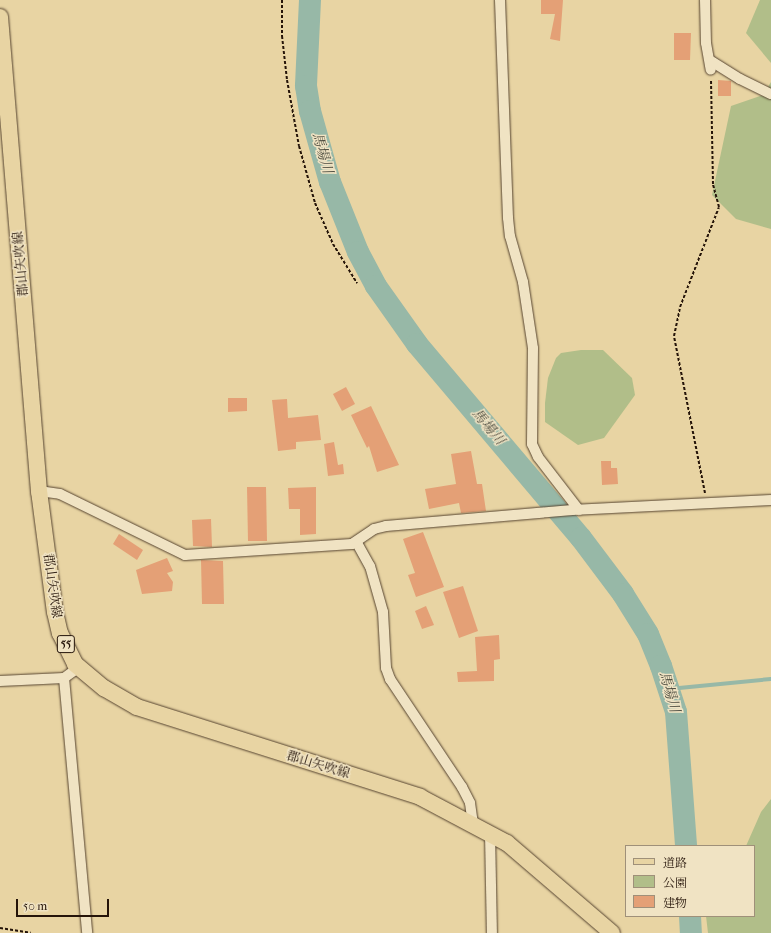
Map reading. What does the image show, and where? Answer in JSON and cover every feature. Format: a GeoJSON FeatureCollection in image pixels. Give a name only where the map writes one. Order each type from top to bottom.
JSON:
{"type":"FeatureCollection","features":[{"type":"Feature","properties":{"kind":"main road","name":"郡山矢吹線"},"geometry":{"type":"LineString","coordinates":[[0,17],[40,491],[54,612],[60,633],[79,667],[110,692],[137,706],[420,797],[490,833],[548,876],[612,933]]}},
{"type":"Feature","properties":{"kind":"street"},"geometry":{"type":"LineString","coordinates":[[500,0],[508,218],[523,282],[533,348],[532,444],[538,457],[575,510]]}},
{"type":"Feature","properties":{"kind":"street"},"geometry":{"type":"LineString","coordinates":[[705,0],[706,43],[711,66],[771,94]]}},
{"type":"Feature","properties":{"kind":"street"},"geometry":{"type":"LineString","coordinates":[[40,491],[60,494],[185,555],[357,543],[374,529],[386,526],[546,514],[575,510],[707,502],[771,500]]}},
{"type":"Feature","properties":{"kind":"street"},"geometry":{"type":"LineString","coordinates":[[357,543],[370,566],[383,612],[386,668],[462,787],[470,803],[473,824]]}},
{"type":"Feature","properties":{"kind":"street"},"geometry":{"type":"LineString","coordinates":[[0,681],[64,678],[79,667]]}},
{"type":"Feature","properties":{"kind":"street"},"geometry":{"type":"LineString","coordinates":[[64,678],[87,933]]}},
{"type":"Feature","properties":{"kind":"street"},"geometry":{"type":"LineString","coordinates":[[490,833],[492,933]]}},
{"type":"Feature","properties":{"kind":"path"},"geometry":{"type":"LineString","coordinates":[[282,0],[282,36],[287,80],[299,146],[315,203],[333,244],[357,283]]}},
{"type":"Feature","properties":{"kind":"path"},"geometry":{"type":"LineString","coordinates":[[707,502],[674,336],[680,307],[719,207],[712,184],[711,66]]}},
{"type":"Feature","properties":{"kind":"path"},"geometry":{"type":"LineString","coordinates":[[0,928],[31,933]]}},
{"type":"Feature","properties":{"kind":"green space"},"geometry":{"type":"Polygon","coordinates":[[[760,0],[771,0],[771,63],[746,33],[760,0]]]}},
{"type":"Feature","properties":{"kind":"green space"},"geometry":{"type":"Polygon","coordinates":[[[771,82],[771,229],[736,219],[712,195],[731,106],[763,95],[771,82]]]}},
{"type":"Feature","properties":{"kind":"green space"},"geometry":{"type":"Polygon","coordinates":[[[581,350],[603,350],[632,378],[635,395],[604,438],[578,445],[545,422],[545,403],[548,378],[556,358],[561,353],[581,350]]]}},
{"type":"Feature","properties":{"kind":"green space"},"geometry":{"type":"Polygon","coordinates":[[[771,799],[771,933],[708,933],[706,917],[755,917],[755,845],[746,845],[761,812],[771,799]]]}},
{"type":"Feature","properties":{"kind":"building"},"geometry":{"type":"Polygon","coordinates":[[[541,0],[563,0],[560,41],[550,39],[555,14],[541,14],[541,0]]]}},
{"type":"Feature","properties":{"kind":"building"},"geometry":{"type":"Polygon","coordinates":[[[674,33],[691,33],[690,60],[674,60],[674,33]]]}},
{"type":"Feature","properties":{"kind":"building"},"geometry":{"type":"Polygon","coordinates":[[[718,80],[731,81],[731,96],[718,96],[718,80]]]}},
{"type":"Feature","properties":{"kind":"building"},"geometry":{"type":"Polygon","coordinates":[[[346,387],[355,404],[342,411],[333,394],[346,387]]]}},
{"type":"Feature","properties":{"kind":"building"},"geometry":{"type":"Polygon","coordinates":[[[228,398],[247,398],[247,411],[228,412],[228,398]]]}},
{"type":"Feature","properties":{"kind":"building"},"geometry":{"type":"Polygon","coordinates":[[[287,399],[288,418],[318,415],[321,440],[296,442],[296,449],[278,451],[272,400],[287,399]]]}},
{"type":"Feature","properties":{"kind":"building"},"geometry":{"type":"Polygon","coordinates":[[[371,406],[399,465],[377,472],[369,446],[367,448],[351,415],[371,406]]]}},
{"type":"Feature","properties":{"kind":"building"},"geometry":{"type":"Polygon","coordinates":[[[334,442],[338,465],[343,464],[344,474],[328,476],[324,444],[334,442]]]}},
{"type":"Feature","properties":{"kind":"building"},"geometry":{"type":"Polygon","coordinates":[[[471,451],[477,484],[482,484],[486,511],[461,513],[459,503],[429,509],[425,489],[456,484],[451,454],[471,451]]]}},
{"type":"Feature","properties":{"kind":"building"},"geometry":{"type":"Polygon","coordinates":[[[601,461],[611,461],[611,468],[617,468],[618,484],[602,485],[601,461]]]}},
{"type":"Feature","properties":{"kind":"building"},"geometry":{"type":"Polygon","coordinates":[[[247,487],[266,487],[267,541],[248,541],[247,487]]]}},
{"type":"Feature","properties":{"kind":"building"},"geometry":{"type":"Polygon","coordinates":[[[316,487],[316,534],[300,535],[300,509],[289,509],[288,488],[316,487]]]}},
{"type":"Feature","properties":{"kind":"building"},"geometry":{"type":"Polygon","coordinates":[[[211,519],[212,547],[193,546],[192,520],[211,519]]]}},
{"type":"Feature","properties":{"kind":"building"},"geometry":{"type":"Polygon","coordinates":[[[423,532],[444,587],[416,597],[408,575],[415,573],[403,539],[423,532]]]}},
{"type":"Feature","properties":{"kind":"building"},"geometry":{"type":"Polygon","coordinates":[[[119,534],[143,550],[137,560],[113,544],[119,534]]]}},
{"type":"Feature","properties":{"kind":"building"},"geometry":{"type":"Polygon","coordinates":[[[167,558],[173,571],[167,573],[173,582],[172,591],[142,594],[136,570],[167,558]]]}},
{"type":"Feature","properties":{"kind":"building"},"geometry":{"type":"Polygon","coordinates":[[[201,560],[223,561],[224,604],[202,604],[201,560]]]}},
{"type":"Feature","properties":{"kind":"building"},"geometry":{"type":"Polygon","coordinates":[[[463,586],[478,631],[459,638],[443,592],[463,586]]]}},
{"type":"Feature","properties":{"kind":"building"},"geometry":{"type":"Polygon","coordinates":[[[426,606],[434,625],[422,629],[415,611],[426,606]]]}},
{"type":"Feature","properties":{"kind":"building"},"geometry":{"type":"Polygon","coordinates":[[[499,635],[500,659],[494,660],[494,681],[458,682],[457,672],[477,671],[475,637],[499,635]]]}},
{"type":"Feature","properties":{"kind":"waterway","name":"馬場川"},"geometry":{"type":"LineString","coordinates":[[310,0],[306,86],[310,111],[330,182],[358,252],[376,286],[417,344],[581,538],[623,594],[648,634],[661,666],[676,712],[686,845]]}},
{"type":"Feature","properties":{"kind":"waterway"},"geometry":{"type":"LineString","coordinates":[[669,689],[771,679]]}},
{"type":"Feature","properties":{"kind":"waterway","name":"馬場川"},"geometry":{"type":"LineString","coordinates":[[690,917],[691,933]]}}]}
